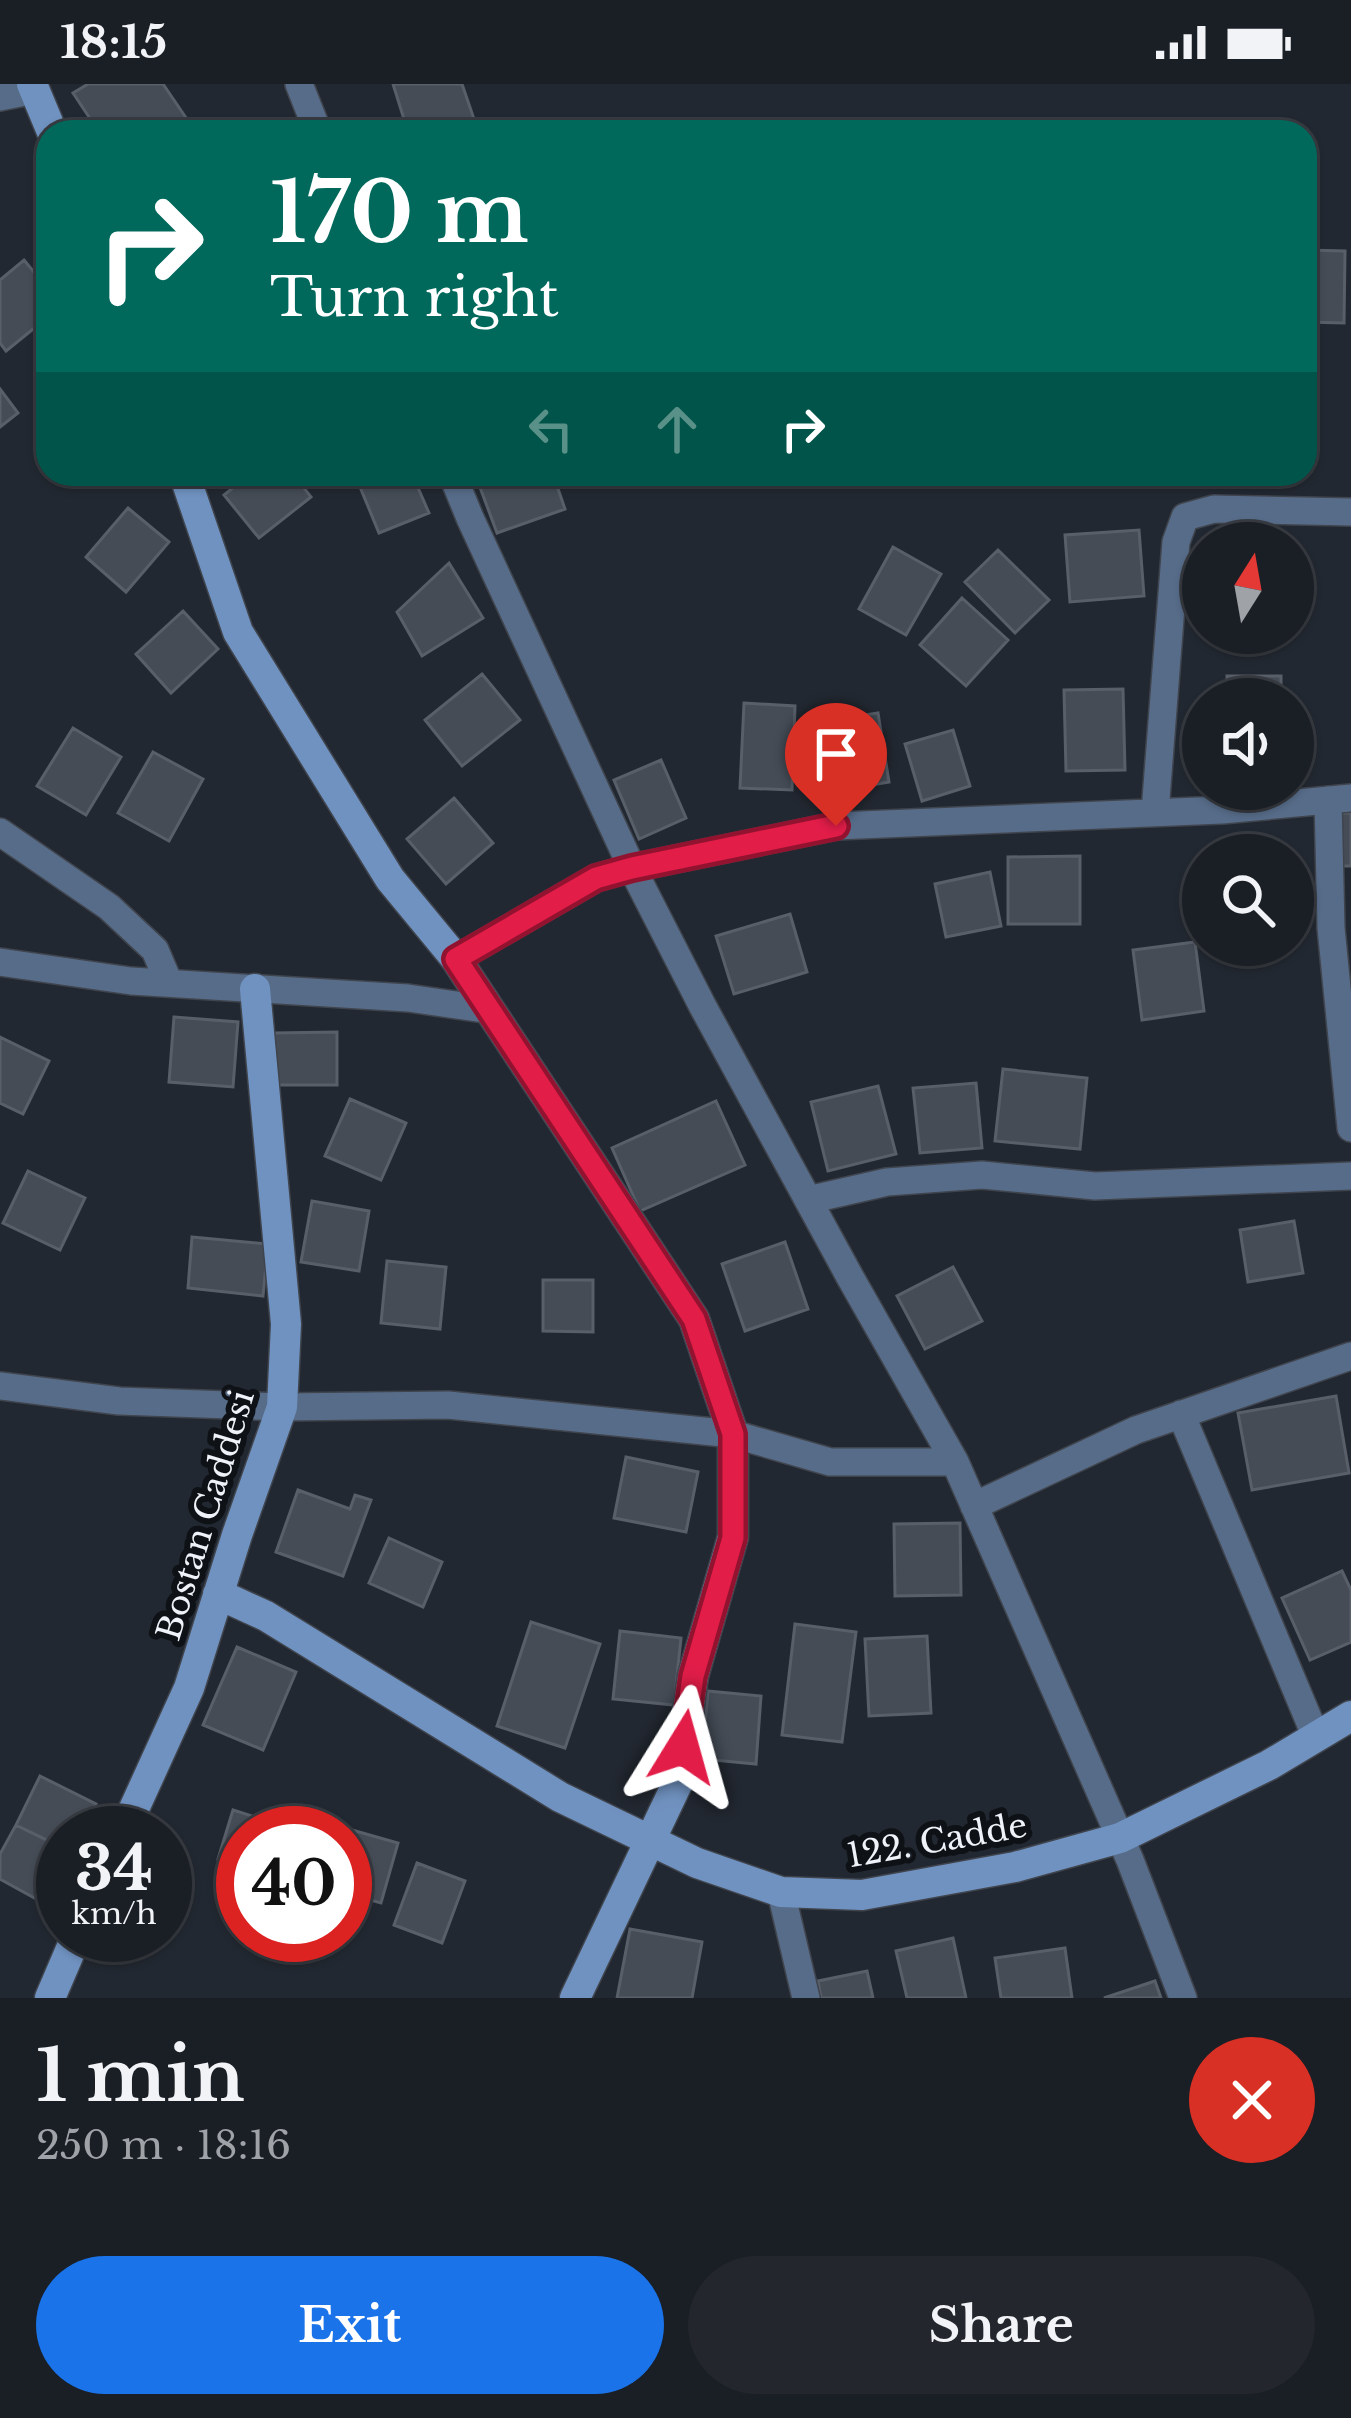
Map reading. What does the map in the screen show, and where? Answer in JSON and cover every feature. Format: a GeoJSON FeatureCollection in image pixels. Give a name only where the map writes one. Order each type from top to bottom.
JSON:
{"type":"FeatureCollection","features":[{"type":"Feature","properties":{"kind":"street"},"geometry":{"type":"LineString","coordinates":[[299,84],[313,120]]}},
{"type":"Feature","properties":{"kind":"street"},"geometry":{"type":"LineString","coordinates":[[0,98],[33,87],[47,120]]}},
{"type":"Feature","properties":{"kind":"street"},"geometry":{"type":"LineString","coordinates":[[188,486],[238,632],[390,878],[456,959],[694,1319],[733,1434],[733,1538],[693,1676],[678,1783],[575,1998]]}},
{"type":"Feature","properties":{"kind":"street"},"geometry":{"type":"LineString","coordinates":[[457,486],[632,868],[808,1200],[955,1462],[1120,1838],[1183,1998]]}},
{"type":"Feature","properties":{"kind":"street"},"geometry":{"type":"LineString","coordinates":[[1156,812],[1176,542],[1185,517],[1214,509],[1351,512]]}},
{"type":"Feature","properties":{"kind":"street"},"geometry":{"type":"LineString","coordinates":[[456,959],[596,878],[836,826],[1340,799],[1331,928],[1351,1128]]}},
{"type":"Feature","properties":{"kind":"street"},"geometry":{"type":"LineString","coordinates":[[0,832],[109,907],[155,950],[169,983]]}},
{"type":"Feature","properties":{"kind":"street"},"geometry":{"type":"LineString","coordinates":[[0,962],[131,981],[408,998],[490,1010]]}},
{"type":"Feature","properties":{"kind":"street","name":"Bostan Caddesi"},"geometry":{"type":"LineString","coordinates":[[135,1806],[189,1688],[283,1407],[286,1324],[255,988]]}},
{"type":"Feature","properties":{"kind":"street"},"geometry":{"type":"LineString","coordinates":[[808,1200],[887,1182],[982,1175],[1095,1186],[1351,1176]]}},
{"type":"Feature","properties":{"kind":"street"},"geometry":{"type":"LineString","coordinates":[[974,1506],[1136,1430],[1351,1356]]}},
{"type":"Feature","properties":{"kind":"street"},"geometry":{"type":"LineString","coordinates":[[0,1386],[119,1401],[283,1407],[448,1405],[733,1434],[830,1462],[955,1462]]}},
{"type":"Feature","properties":{"kind":"street"},"geometry":{"type":"LineString","coordinates":[[1181,1414],[1316,1737]]}},
{"type":"Feature","properties":{"kind":"street","name":"122. Cadde"},"geometry":{"type":"LineString","coordinates":[[218,1594],[266,1616],[560,1797],[698,1863],[781,1892],[862,1895],[1015,1867],[1120,1838],[1269,1765],[1351,1716]]}},
{"type":"Feature","properties":{"kind":"street"},"geometry":{"type":"LineString","coordinates":[[781,1892],[806,1998]]}},
{"type":"Feature","properties":{"kind":"street"},"geometry":{"type":"LineString","coordinates":[[50,1998],[65,1962]]}},
{"type":"Feature","properties":{"kind":"building"},"geometry":{"type":"Polygon","coordinates":[[[88,84],[163,84],[188,120],[91,120],[73,93],[88,84]]]}},
{"type":"Feature","properties":{"kind":"building"},"geometry":{"type":"Polygon","coordinates":[[[393,84],[462,84],[474,119],[471,120],[404,120],[393,84]]]}},
{"type":"Feature","properties":{"kind":"building"},"geometry":{"type":"Polygon","coordinates":[[[1317,250],[1345,251],[1344,323],[1317,322],[1317,250]]]}},
{"type":"Feature","properties":{"kind":"building"},"geometry":{"type":"Polygon","coordinates":[[[24,260],[36,274],[36,327],[6,351],[0,343],[0,280],[24,260]]]}},
{"type":"Feature","properties":{"kind":"building"},"geometry":{"type":"Polygon","coordinates":[[[0,389],[18,413],[0,427],[0,389]]]}},
{"type":"Feature","properties":{"kind":"building"},"geometry":{"type":"Polygon","coordinates":[[[235,486],[302,486],[311,497],[259,538],[224,495],[235,486]]]}},
{"type":"Feature","properties":{"kind":"building"},"geometry":{"type":"Polygon","coordinates":[[[417,486],[429,513],[379,533],[360,487],[417,486]]]}},
{"type":"Feature","properties":{"kind":"building"},"geometry":{"type":"Polygon","coordinates":[[[479,486],[557,486],[565,509],[497,533],[479,486]]]}},
{"type":"Feature","properties":{"kind":"building"},"geometry":{"type":"Polygon","coordinates":[[[128,508],[169,542],[126,592],[86,557],[128,508]]]}},
{"type":"Feature","properties":{"kind":"building"},"geometry":{"type":"Polygon","coordinates":[[[1139,530],[1144,596],[1070,602],[1065,535],[1139,530]]]}},
{"type":"Feature","properties":{"kind":"building"},"geometry":{"type":"Polygon","coordinates":[[[893,547],[941,574],[906,635],[859,609],[893,547]]]}},
{"type":"Feature","properties":{"kind":"building"},"geometry":{"type":"Polygon","coordinates":[[[998,550],[1049,600],[1015,633],[965,582],[998,550]]]}},
{"type":"Feature","properties":{"kind":"building"},"geometry":{"type":"Polygon","coordinates":[[[449,563],[483,618],[422,656],[397,612],[449,563]]]}},
{"type":"Feature","properties":{"kind":"building"},"geometry":{"type":"Polygon","coordinates":[[[962,598],[1008,640],[966,686],[920,645],[962,598]]]}},
{"type":"Feature","properties":{"kind":"building"},"geometry":{"type":"Polygon","coordinates":[[[183,611],[218,649],[171,693],[136,654],[183,611]]]}},
{"type":"Feature","properties":{"kind":"building"},"geometry":{"type":"Polygon","coordinates":[[[482,674],[520,720],[462,766],[425,720],[482,674]]]}},
{"type":"Feature","properties":{"kind":"building"},"geometry":{"type":"Polygon","coordinates":[[[1227,676],[1281,676],[1281,678],[1227,676]]]}},
{"type":"Feature","properties":{"kind":"building"},"geometry":{"type":"Polygon","coordinates":[[[1123,689],[1125,770],[1066,771],[1064,690],[1123,689]]]}},
{"type":"Feature","properties":{"kind":"building"},"geometry":{"type":"Polygon","coordinates":[[[744,703],[795,706],[792,790],[740,788],[744,703]]]}},
{"type":"Feature","properties":{"kind":"building"},"geometry":{"type":"Polygon","coordinates":[[[878,713],[889,782],[831,792],[819,722],[878,713]]]}},
{"type":"Feature","properties":{"kind":"building"},"geometry":{"type":"Polygon","coordinates":[[[73,728],[121,757],[86,815],[37,786],[73,728]]]}},
{"type":"Feature","properties":{"kind":"building"},"geometry":{"type":"Polygon","coordinates":[[[953,730],[970,786],[922,801],[905,744],[953,730]]]}},
{"type":"Feature","properties":{"kind":"building"},"geometry":{"type":"Polygon","coordinates":[[[153,752],[203,779],[169,841],[118,813],[153,752]]]}},
{"type":"Feature","properties":{"kind":"building"},"geometry":{"type":"Polygon","coordinates":[[[661,760],[686,818],[639,839],[614,780],[661,760]]]}},
{"type":"Feature","properties":{"kind":"building"},"geometry":{"type":"Polygon","coordinates":[[[454,798],[493,843],[446,884],[407,839],[454,798]]]}},
{"type":"Feature","properties":{"kind":"building"},"geometry":{"type":"Polygon","coordinates":[[[1338,813],[1351,813],[1351,866],[1339,866],[1338,813]]]}},
{"type":"Feature","properties":{"kind":"building"},"geometry":{"type":"Polygon","coordinates":[[[1080,856],[1080,924],[1008,924],[1008,857],[1080,856]]]}},
{"type":"Feature","properties":{"kind":"building"},"geometry":{"type":"Polygon","coordinates":[[[990,872],[1001,926],[946,937],[935,884],[990,872]]]}},
{"type":"Feature","properties":{"kind":"building"},"geometry":{"type":"Polygon","coordinates":[[[790,914],[807,972],[734,994],[716,936],[790,914]]]}},
{"type":"Feature","properties":{"kind":"building"},"geometry":{"type":"Polygon","coordinates":[[[1182,944],[1182,966],[1198,966],[1204,1011],[1142,1020],[1133,950],[1182,944]]]}},
{"type":"Feature","properties":{"kind":"building"},"geometry":{"type":"Polygon","coordinates":[[[174,1017],[238,1022],[233,1087],[169,1082],[174,1017]]]}},
{"type":"Feature","properties":{"kind":"building"},"geometry":{"type":"Polygon","coordinates":[[[337,1032],[337,1085],[275,1085],[274,1033],[337,1032]]]}},
{"type":"Feature","properties":{"kind":"building"},"geometry":{"type":"Polygon","coordinates":[[[0,1037],[49,1061],[23,1114],[0,1103],[0,1037]]]}},
{"type":"Feature","properties":{"kind":"building"},"geometry":{"type":"Polygon","coordinates":[[[1003,1069],[1087,1078],[1080,1149],[995,1141],[1003,1069]]]}},
{"type":"Feature","properties":{"kind":"building"},"geometry":{"type":"Polygon","coordinates":[[[976,1083],[982,1148],[920,1153],[913,1088],[976,1083]]]}},
{"type":"Feature","properties":{"kind":"building"},"geometry":{"type":"Polygon","coordinates":[[[878,1086],[896,1154],[828,1171],[811,1102],[878,1086]]]}},
{"type":"Feature","properties":{"kind":"building"},"geometry":{"type":"Polygon","coordinates":[[[350,1099],[406,1123],[381,1180],[325,1156],[350,1099]]]}},
{"type":"Feature","properties":{"kind":"building"},"geometry":{"type":"Polygon","coordinates":[[[716,1101],[745,1165],[640,1211],[612,1148],[716,1101]]]}},
{"type":"Feature","properties":{"kind":"building"},"geometry":{"type":"Polygon","coordinates":[[[28,1171],[85,1198],[60,1250],[3,1223],[28,1171]]]}},
{"type":"Feature","properties":{"kind":"building"},"geometry":{"type":"Polygon","coordinates":[[[312,1201],[369,1211],[359,1271],[301,1262],[312,1201]]]}},
{"type":"Feature","properties":{"kind":"building"},"geometry":{"type":"Polygon","coordinates":[[[1294,1221],[1303,1273],[1248,1282],[1240,1230],[1294,1221]]]}},
{"type":"Feature","properties":{"kind":"building"},"geometry":{"type":"Polygon","coordinates":[[[192,1237],[268,1244],[263,1296],[188,1288],[192,1237]]]}},
{"type":"Feature","properties":{"kind":"building"},"geometry":{"type":"Polygon","coordinates":[[[785,1242],[808,1309],[745,1331],[722,1264],[785,1242]]]}},
{"type":"Feature","properties":{"kind":"building"},"geometry":{"type":"Polygon","coordinates":[[[387,1261],[446,1267],[440,1329],[381,1323],[387,1261]]]}},
{"type":"Feature","properties":{"kind":"building"},"geometry":{"type":"Polygon","coordinates":[[[953,1267],[982,1321],[925,1349],[897,1296],[953,1267]]]}},
{"type":"Feature","properties":{"kind":"building"},"geometry":{"type":"Polygon","coordinates":[[[543,1280],[593,1280],[593,1332],[543,1331],[543,1280]]]}},
{"type":"Feature","properties":{"kind":"building"},"geometry":{"type":"Polygon","coordinates":[[[1336,1396],[1349,1473],[1252,1490],[1238,1413],[1336,1396]]]}},
{"type":"Feature","properties":{"kind":"building"},"geometry":{"type":"Polygon","coordinates":[[[626,1457],[698,1472],[686,1532],[614,1518],[626,1457]]]}},
{"type":"Feature","properties":{"kind":"building"},"geometry":{"type":"Polygon","coordinates":[[[298,1490],[350,1509],[355,1495],[371,1500],[343,1576],[276,1552],[298,1490]]]}},
{"type":"Feature","properties":{"kind":"building"},"geometry":{"type":"Polygon","coordinates":[[[960,1523],[961,1595],[895,1596],[894,1524],[960,1523]]]}},
{"type":"Feature","properties":{"kind":"building"},"geometry":{"type":"Polygon","coordinates":[[[389,1538],[442,1562],[423,1607],[369,1583],[389,1538]]]}},
{"type":"Feature","properties":{"kind":"building"},"geometry":{"type":"Polygon","coordinates":[[[1342,1571],[1351,1590],[1351,1642],[1310,1660],[1282,1598],[1342,1571]]]}},
{"type":"Feature","properties":{"kind":"building"},"geometry":{"type":"Polygon","coordinates":[[[531,1622],[600,1644],[565,1748],[497,1726],[531,1622]]]}},
{"type":"Feature","properties":{"kind":"building"},"geometry":{"type":"Polygon","coordinates":[[[795,1624],[856,1632],[842,1742],[782,1735],[795,1624]]]}},
{"type":"Feature","properties":{"kind":"building"},"geometry":{"type":"Polygon","coordinates":[[[620,1631],[681,1638],[674,1705],[613,1699],[620,1631]]]}},
{"type":"Feature","properties":{"kind":"building"},"geometry":{"type":"Polygon","coordinates":[[[927,1636],[931,1713],[869,1716],[865,1639],[927,1636]]]}},
{"type":"Feature","properties":{"kind":"building"},"geometry":{"type":"Polygon","coordinates":[[[237,1647],[296,1672],[263,1750],[203,1725],[237,1647]]]}},
{"type":"Feature","properties":{"kind":"building"},"geometry":{"type":"Polygon","coordinates":[[[708,1691],[761,1696],[756,1764],[702,1759],[708,1691]]]}},
{"type":"Feature","properties":{"kind":"building"},"geometry":{"type":"Polygon","coordinates":[[[40,1776],[96,1804],[36,1806],[36,1835],[16,1825],[40,1776]]]}},
{"type":"Feature","properties":{"kind":"building"},"geometry":{"type":"Polygon","coordinates":[[[16,1825],[36,1835],[36,1899],[0,1879],[0,1854],[16,1825]]]}},
{"type":"Feature","properties":{"kind":"building"},"geometry":{"type":"Polygon","coordinates":[[[372,1836],[398,1843],[381,1903],[372,1900],[372,1836]]]}},
{"type":"Feature","properties":{"kind":"building"},"geometry":{"type":"Polygon","coordinates":[[[417,1863],[465,1881],[442,1943],[394,1925],[417,1863]]]}},
{"type":"Feature","properties":{"kind":"building"},"geometry":{"type":"Polygon","coordinates":[[[630,1929],[702,1942],[692,1998],[617,1998],[630,1929]]]}},
{"type":"Feature","properties":{"kind":"building"},"geometry":{"type":"Polygon","coordinates":[[[953,1938],[966,1998],[907,1998],[896,1951],[953,1938]]]}},
{"type":"Feature","properties":{"kind":"building"},"geometry":{"type":"Polygon","coordinates":[[[1065,1948],[1072,1998],[1001,1998],[995,1958],[1065,1948]]]}},
{"type":"Feature","properties":{"kind":"building"},"geometry":{"type":"Polygon","coordinates":[[[867,1971],[873,1998],[821,1998],[818,1981],[867,1971]]]}},
{"type":"Feature","properties":{"kind":"building"},"geometry":{"type":"Polygon","coordinates":[[[1155,1981],[1161,1998],[1104,1998],[1155,1981]]]}},
{"type":"Feature","properties":{"kind":"route"},"geometry":{"type":"LineString","coordinates":[[683,1747],[693,1676],[733,1538],[733,1434],[694,1319],[456,959],[596,878],[836,826]]}}]}
